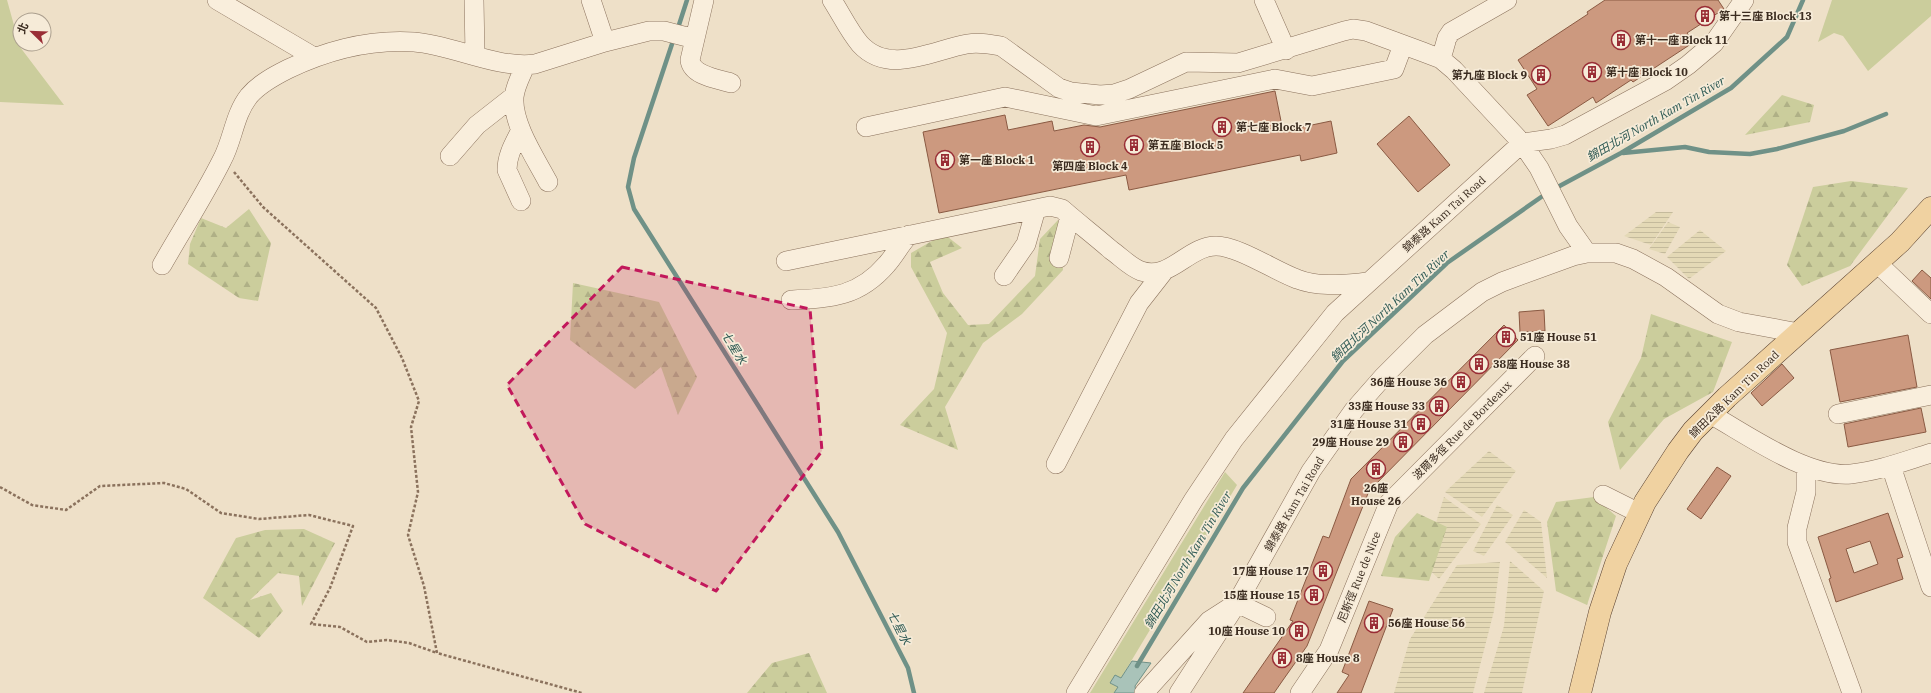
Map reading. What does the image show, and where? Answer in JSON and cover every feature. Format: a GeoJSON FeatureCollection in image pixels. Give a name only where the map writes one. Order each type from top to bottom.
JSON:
{"type":"FeatureCollection","features":[{"type":"Feature","properties":{"kind":"main road","name":"錦田公路 Kam Tin Road"},"geometry":{"type":"LineString","coordinates":[[1580,693],[1608,586],[1624,545],[1655,484],[1678,451],[1710,414],[1913,229],[1931,208]]}},
{"type":"Feature","properties":{"kind":"street"},"geometry":{"type":"LineString","coordinates":[[217,0],[314,57]]}},
{"type":"Feature","properties":{"kind":"street"},"geometry":{"type":"LineString","coordinates":[[474,0],[474,55]]}},
{"type":"Feature","properties":{"kind":"street"},"geometry":{"type":"LineString","coordinates":[[590,0],[605,42]]}},
{"type":"Feature","properties":{"kind":"street"},"geometry":{"type":"LineString","coordinates":[[704,0],[690,60],[691,67],[701,74],[731,83]]}},
{"type":"Feature","properties":{"kind":"street"},"geometry":{"type":"LineString","coordinates":[[832,0],[860,44],[872,55],[880,58],[902,60],[967,44],[990,44],[1001,46],[1059,88],[1085,94],[1114,94],[1129,90],[1186,62],[1238,63],[1353,29],[1366,31],[1441,59],[1454,70],[1522,143],[1539,168],[1568,226],[1586,253]]}},
{"type":"Feature","properties":{"kind":"street"},"geometry":{"type":"LineString","coordinates":[[1264,0],[1286,50]]}},
{"type":"Feature","properties":{"kind":"street"},"geometry":{"type":"LineString","coordinates":[[1441,59],[1447,38],[1451,32],[1507,0]]}},
{"type":"Feature","properties":{"kind":"street"},"geometry":{"type":"LineString","coordinates":[[1522,143],[1565,135],[1665,81],[1714,43],[1744,0]]}},
{"type":"Feature","properties":{"kind":"street"},"geometry":{"type":"LineString","coordinates":[[162,265],[223,159],[237,117],[248,97],[259,86],[274,76],[314,57],[342,48],[390,41],[416,42],[448,48],[508,64],[525,66],[605,42],[650,31],[664,31],[695,38]]}},
{"type":"Feature","properties":{"kind":"street"},"geometry":{"type":"LineString","coordinates":[[866,127],[1005,97],[1096,116],[1275,79],[1312,86],[1394,69],[1403,45]]}},
{"type":"Feature","properties":{"kind":"street"},"geometry":{"type":"LineString","coordinates":[[525,66],[514,96],[514,105],[521,130],[548,182]]}},
{"type":"Feature","properties":{"kind":"street"},"geometry":{"type":"LineString","coordinates":[[450,156],[477,125],[514,96]]}},
{"type":"Feature","properties":{"kind":"street"},"geometry":{"type":"LineString","coordinates":[[521,130],[510,152],[507,165],[507,170],[521,201]]}},
{"type":"Feature","properties":{"kind":"street","name":"錦泰路 Kam Tai Road"},"geometry":{"type":"LineString","coordinates":[[1076,693],[1194,499],[1234,439],[1334,314],[1522,143]]}},
{"type":"Feature","properties":{"kind":"street"},"geometry":{"type":"LineString","coordinates":[[786,261],[1050,206],[1057,207],[1070,216],[1133,267],[1148,272],[1164,271]]}},
{"type":"Feature","properties":{"kind":"street"},"geometry":{"type":"LineString","coordinates":[[1004,276],[1026,244],[1036,209]]}},
{"type":"Feature","properties":{"kind":"street"},"geometry":{"type":"LineString","coordinates":[[1059,258],[1070,216]]}},
{"type":"Feature","properties":{"kind":"street"},"geometry":{"type":"LineString","coordinates":[[790,300],[830,298],[859,288],[874,278],[888,263],[909,235]]}},
{"type":"Feature","properties":{"kind":"street"},"geometry":{"type":"LineString","coordinates":[[1056,464],[1135,309],[1164,271],[1201,249],[1216,246],[1233,250],[1298,280],[1311,283],[1327,285],[1369,282]]}},
{"type":"Feature","properties":{"kind":"street","name":"錦泰路 Kam Tai Road"},"geometry":{"type":"LineString","coordinates":[[1179,693],[1237,603],[1311,470],[1354,410],[1383,377],[1425,335],[1482,292],[1534,269],[1586,253],[1616,253],[1633,259],[1666,277],[1718,314],[1739,322],[1799,333]]}},
{"type":"Feature","properties":{"kind":"street"},"geometry":{"type":"LineString","coordinates":[[1877,262],[1931,314]]}},
{"type":"Feature","properties":{"kind":"street","name":"波爾多徑 Rue de Bordeaux"},"geometry":{"type":"LineString","coordinates":[[1389,503],[1535,356]]}},
{"type":"Feature","properties":{"kind":"street"},"geometry":{"type":"LineString","coordinates":[[1838,414],[1931,395]]}},
{"type":"Feature","properties":{"kind":"street"},"geometry":{"type":"LineString","coordinates":[[1710,414],[1806,466],[1836,474],[1852,474],[1891,466],[1931,453]]}},
{"type":"Feature","properties":{"kind":"street"},"geometry":{"type":"LineString","coordinates":[[1806,466],[1806,492],[1797,528],[1797,542],[1852,693]]}},
{"type":"Feature","properties":{"kind":"street"},"geometry":{"type":"LineString","coordinates":[[1891,466],[1931,587]]}},
{"type":"Feature","properties":{"kind":"street"},"geometry":{"type":"LineString","coordinates":[[1603,495],[1639,513]]}},
{"type":"Feature","properties":{"kind":"street","name":"尼斯徑 Rue de Nice"},"geometry":{"type":"LineString","coordinates":[[1300,693],[1328,650],[1389,503]]}},
{"type":"Feature","properties":{"kind":"street"},"geometry":{"type":"LineString","coordinates":[[1144,693],[1209,621],[1237,603],[1266,617]]}},
{"type":"Feature","properties":{"kind":"path"},"geometry":{"type":"LineString","coordinates":[[223,159],[263,207],[376,308],[402,358],[419,401],[412,427],[418,492],[408,535],[424,586],[437,653]]}},
{"type":"Feature","properties":{"kind":"path"},"geometry":{"type":"LineString","coordinates":[[0,487],[32,505],[66,510],[100,486],[164,483],[186,489],[221,513],[259,519],[309,515],[353,526],[330,588],[311,624],[340,627],[367,642],[387,640],[409,644],[582,693]]}},
{"type":"Feature","properties":{"kind":"highlighted area"},"geometry":{"type":"Polygon","coordinates":[[[622,267],[810,309],[822,451],[716,591],[585,524],[507,385],[622,267]]]}},
{"type":"Feature","properties":{"kind":"shaded area"},"geometry":{"type":"Polygon","coordinates":[[[1656,212],[1673,212],[1651,245],[1624,236],[1656,212]]]}},
{"type":"Feature","properties":{"kind":"shaded area"},"geometry":{"type":"Polygon","coordinates":[[[1668,222],[1680,227],[1665,254],[1649,249],[1668,222]]]}},
{"type":"Feature","properties":{"kind":"shaded area"},"geometry":{"type":"Polygon","coordinates":[[[1700,230],[1726,251],[1689,279],[1667,257],[1700,230]]]}},
{"type":"Feature","properties":{"kind":"shaded area"},"geometry":{"type":"Polygon","coordinates":[[[1489,451],[1516,471],[1482,517],[1445,492],[1489,451]]]}},
{"type":"Feature","properties":{"kind":"shaded area"},"geometry":{"type":"Polygon","coordinates":[[[1444,497],[1481,524],[1439,579],[1423,564],[1444,497]]]}},
{"type":"Feature","properties":{"kind":"shaded area"},"geometry":{"type":"Polygon","coordinates":[[[1497,505],[1513,515],[1484,556],[1473,551],[1497,505]]]}},
{"type":"Feature","properties":{"kind":"shaded area"},"geometry":{"type":"Polygon","coordinates":[[[1524,510],[1541,522],[1547,578],[1505,542],[1524,510]]]}},
{"type":"Feature","properties":{"kind":"shaded area"},"geometry":{"type":"Polygon","coordinates":[[[1510,561],[1544,591],[1522,693],[1484,693],[1504,626],[1510,561]]]}},
{"type":"Feature","properties":{"kind":"shaded area"},"geometry":{"type":"Polygon","coordinates":[[[1500,562],[1494,611],[1473,693],[1394,693],[1410,639],[1457,565],[1500,562]]]}},
{"type":"Feature","properties":{"kind":"shaded area"},"geometry":{"type":"Polygon","coordinates":[[[1132,661],[1151,663],[1135,686],[1136,693],[1114,693],[1118,687],[1110,683],[1115,675],[1121,678],[1132,661]]]}},
{"type":"Feature","properties":{"kind":"green space"},"geometry":{"type":"Polygon","coordinates":[[[0,0],[7,0],[12,18],[12,52],[24,52],[64,105],[0,102],[0,0]]]}},
{"type":"Feature","properties":{"kind":"green space"},"geometry":{"type":"Polygon","coordinates":[[[1832,0],[1931,0],[1931,16],[1868,71],[1843,36],[1834,33],[1818,42],[1832,0]]]}},
{"type":"Feature","properties":{"kind":"green space"},"geometry":{"type":"Polygon","coordinates":[[[1782,95],[1814,105],[1810,122],[1745,135],[1782,95]]]}},
{"type":"Feature","properties":{"kind":"green space"},"geometry":{"type":"Polygon","coordinates":[[[1851,181],[1908,188],[1850,266],[1802,286],[1787,265],[1813,187],[1851,181]]]}},
{"type":"Feature","properties":{"kind":"green space"},"geometry":{"type":"Polygon","coordinates":[[[249,209],[271,243],[258,301],[239,298],[188,264],[190,244],[201,218],[226,228],[249,209]]]}},
{"type":"Feature","properties":{"kind":"green space"},"geometry":{"type":"Polygon","coordinates":[[[1058,220],[1063,270],[1022,314],[983,343],[945,407],[958,450],[900,425],[934,389],[947,333],[911,267],[911,253],[944,234],[962,248],[930,262],[943,293],[968,325],[989,324],[1035,276],[1040,239],[1058,220]]]}},
{"type":"Feature","properties":{"kind":"green space"},"geometry":{"type":"Polygon","coordinates":[[[573,283],[659,302],[697,377],[678,415],[661,367],[635,389],[570,340],[573,283]]]}},
{"type":"Feature","properties":{"kind":"green space"},"geometry":{"type":"Polygon","coordinates":[[[1651,314],[1732,342],[1713,392],[1664,419],[1620,470],[1608,422],[1641,358],[1651,314]]]}},
{"type":"Feature","properties":{"kind":"green space"},"geometry":{"type":"Polygon","coordinates":[[[1225,472],[1237,485],[1121,678],[1115,676],[1110,683],[1118,687],[1114,693],[1090,693],[1225,472]]]}},
{"type":"Feature","properties":{"kind":"green space"},"geometry":{"type":"Polygon","coordinates":[[[1594,497],[1616,516],[1587,605],[1556,591],[1547,522],[1556,502],[1594,497]]]}},
{"type":"Feature","properties":{"kind":"green space"},"geometry":{"type":"Polygon","coordinates":[[[1417,513],[1447,527],[1429,581],[1381,576],[1395,537],[1417,513]]]}},
{"type":"Feature","properties":{"kind":"green space"},"geometry":{"type":"Polygon","coordinates":[[[304,529],[335,543],[302,606],[299,576],[278,573],[250,600],[271,593],[283,611],[259,638],[203,598],[236,538],[265,530],[304,529]]]}},
{"type":"Feature","properties":{"kind":"green space"},"geometry":{"type":"Polygon","coordinates":[[[809,653],[827,693],[747,693],[772,663],[809,653]]]}},
{"type":"Feature","properties":{"kind":"building"},"geometry":{"type":"Polygon","coordinates":[[[1605,0],[1718,0],[1724,9],[1687,33],[1694,42],[1633,82],[1631,80],[1596,103],[1593,97],[1548,126],[1527,95],[1537,89],[1518,60],[1588,14],[1587,12],[1605,0]]]}},
{"type":"Feature","properties":{"kind":"building"},"geometry":{"type":"Polygon","coordinates":[[[1275,91],[1283,131],[1331,121],[1337,153],[1301,161],[1300,155],[1129,190],[1126,175],[939,213],[923,132],[1005,115],[1008,130],[1052,121],[1054,131],[1084,125],[1100,127],[1275,91]]]}},
{"type":"Feature","properties":{"kind":"building"},"geometry":{"type":"Polygon","coordinates":[[[1409,116],[1450,165],[1418,192],[1377,144],[1409,116]]]}},
{"type":"Feature","properties":{"kind":"building"},"geometry":{"type":"Polygon","coordinates":[[[1922,270],[1931,278],[1931,299],[1912,281],[1922,270]]]}},
{"type":"Feature","properties":{"kind":"building"},"geometry":{"type":"Polygon","coordinates":[[[1544,310],[1545,331],[1520,332],[1519,312],[1544,310]]]}},
{"type":"Feature","properties":{"kind":"building"},"geometry":{"type":"Polygon","coordinates":[[[1504,325],[1518,340],[1369,491],[1307,646],[1274,693],[1243,693],[1293,621],[1290,620],[1323,536],[1329,538],[1351,479],[1504,325]]]}},
{"type":"Feature","properties":{"kind":"building"},"geometry":{"type":"Polygon","coordinates":[[[1908,335],[1917,387],[1840,402],[1830,350],[1908,335]]]}},
{"type":"Feature","properties":{"kind":"building"},"geometry":{"type":"Polygon","coordinates":[[[1782,364],[1794,378],[1762,406],[1751,393],[1782,364]]]}},
{"type":"Feature","properties":{"kind":"building"},"geometry":{"type":"Polygon","coordinates":[[[1921,408],[1926,432],[1848,447],[1844,424],[1921,408]]]}},
{"type":"Feature","properties":{"kind":"building"},"geometry":{"type":"Polygon","coordinates":[[[1717,467],[1731,476],[1701,519],[1687,509],[1717,467]]]}},
{"type":"Feature","properties":{"kind":"building"},"geometry":{"type":"Polygon","coordinates":[[[1888,513],[1903,557],[1897,559],[1903,579],[1836,602],[1829,579],[1831,578],[1818,537],[1888,513]],[[1870,541],[1846,549],[1854,573],[1878,564],[1870,541]]]}},
{"type":"Feature","properties":{"kind":"building"},"geometry":{"type":"Polygon","coordinates":[[[1369,601],[1393,609],[1361,693],[1337,693],[1349,675],[1342,672],[1369,601]]]}},
{"type":"Feature","properties":{"kind":"waterway","name":"七星水"},"geometry":{"type":"LineString","coordinates":[[677,31],[687,0]]}},
{"type":"Feature","properties":{"kind":"waterway","name":"錦田北河 North Kam Tin River"},"geometry":{"type":"LineString","coordinates":[[1554,189],[1621,153],[1731,88],[1787,37],[1803,0]]}},
{"type":"Feature","properties":{"kind":"waterway","name":"七星水"},"geometry":{"type":"LineString","coordinates":[[674,38],[634,158],[628,187],[634,209],[838,532],[908,668],[914,693]]}},
{"type":"Feature","properties":{"kind":"waterway"},"geometry":{"type":"LineString","coordinates":[[1623,153],[1685,147],[1709,152],[1750,154],[1777,149],[1844,131],[1886,114]]}},
{"type":"Feature","properties":{"kind":"waterway","name":"錦田北河 North Kam Tin River"},"geometry":{"type":"LineString","coordinates":[[1137,666],[1243,488],[1343,361],[1447,263],[1547,193]]}},
{"type":"Feature","properties":{"kind":"place","name":"第十三座 Block 13"},"geometry":{"type":"Point","coordinates":[1705,16]}},
{"type":"Feature","properties":{"kind":"place","name":"第十一座 Block 11"},"geometry":{"type":"Point","coordinates":[1621,40]}},
{"type":"Feature","properties":{"kind":"place","name":"第十座 Block 10"},"geometry":{"type":"Point","coordinates":[1592,72]}},
{"type":"Feature","properties":{"kind":"place","name":"第九座 Block 9"},"geometry":{"type":"Point","coordinates":[1541,75]}},
{"type":"Feature","properties":{"kind":"place","name":"第七座 Block 7"},"geometry":{"type":"Point","coordinates":[1222,127]}},
{"type":"Feature","properties":{"kind":"place","name":"第五座 Block 5"},"geometry":{"type":"Point","coordinates":[1134,145]}},
{"type":"Feature","properties":{"kind":"place","name":"第四座 Block 4"},"geometry":{"type":"Point","coordinates":[1090,147]}},
{"type":"Feature","properties":{"kind":"place","name":"第一座 Block 1"},"geometry":{"type":"Point","coordinates":[945,160]}},
{"type":"Feature","properties":{"kind":"place","name":"51座 House 51"},"geometry":{"type":"Point","coordinates":[1506,337]}},
{"type":"Feature","properties":{"kind":"place","name":"38座 House 38"},"geometry":{"type":"Point","coordinates":[1479,364]}},
{"type":"Feature","properties":{"kind":"place","name":"36座 House 36"},"geometry":{"type":"Point","coordinates":[1461,382]}},
{"type":"Feature","properties":{"kind":"place","name":"33座 House 33"},"geometry":{"type":"Point","coordinates":[1439,406]}},
{"type":"Feature","properties":{"kind":"place","name":"31座 House 31"},"geometry":{"type":"Point","coordinates":[1421,424]}},
{"type":"Feature","properties":{"kind":"place","name":"29座 House 29"},"geometry":{"type":"Point","coordinates":[1403,442]}},
{"type":"Feature","properties":{"kind":"place","name":"26座 House 26"},"geometry":{"type":"Point","coordinates":[1376,469]}},
{"type":"Feature","properties":{"kind":"place","name":"17座 House 17"},"geometry":{"type":"Point","coordinates":[1323,571]}},
{"type":"Feature","properties":{"kind":"place","name":"15座 House 15"},"geometry":{"type":"Point","coordinates":[1314,595]}},
{"type":"Feature","properties":{"kind":"place","name":"56座 House 56"},"geometry":{"type":"Point","coordinates":[1374,623]}},
{"type":"Feature","properties":{"kind":"place","name":"10座 House 10"},"geometry":{"type":"Point","coordinates":[1299,631]}},
{"type":"Feature","properties":{"kind":"place","name":"8座 House 8"},"geometry":{"type":"Point","coordinates":[1282,658]}}]}
